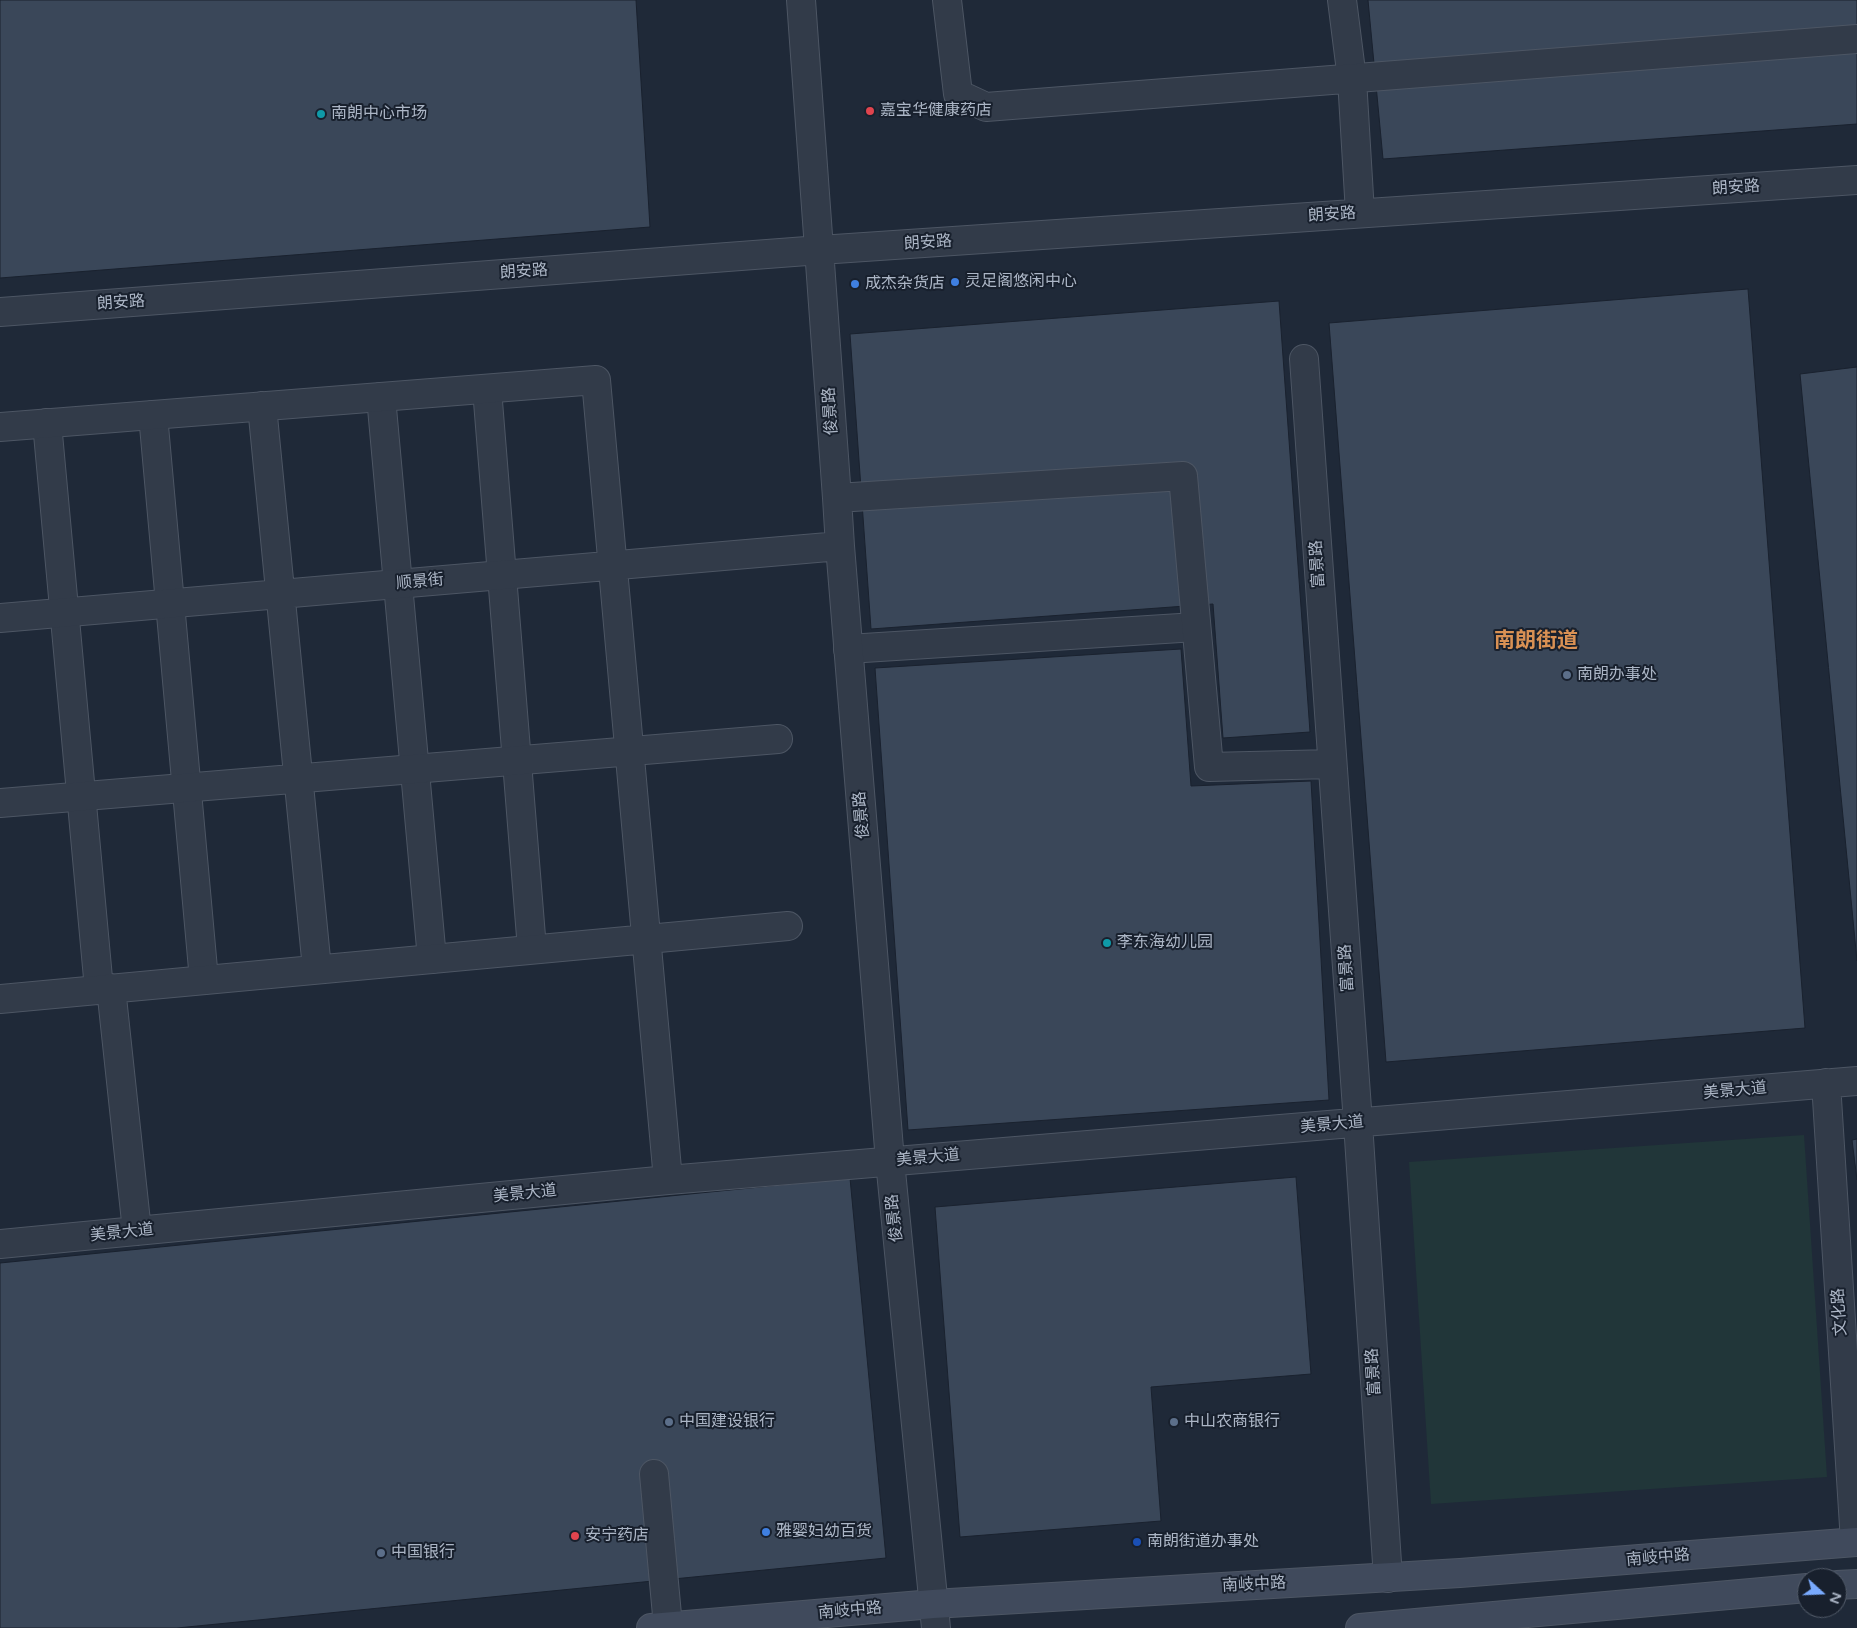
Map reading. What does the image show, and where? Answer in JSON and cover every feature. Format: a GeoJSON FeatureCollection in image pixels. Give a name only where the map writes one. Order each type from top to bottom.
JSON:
{"type":"FeatureCollection","features":[{"type":"Feature","properties":{"kind":"main road","name":"南岐中路"},"geometry":{"type":"LineString","coordinates":[[660,1627],[934,1616],[1388,1578],[1856,1542]]}},
{"type":"Feature","properties":{"kind":"main road"},"geometry":{"type":"LineString","coordinates":[[1360,1628],[1797,1589]]}},
{"type":"Feature","properties":{"kind":"street","name":"俊景路"},"geometry":{"type":"LineString","coordinates":[[801,0],[840,546],[890,1161],[934,1616]]}},
{"type":"Feature","properties":{"kind":"street"},"geometry":{"type":"LineString","coordinates":[[947,0],[958,94],[986,107],[1857,40]]}},
{"type":"Feature","properties":{"kind":"street"},"geometry":{"type":"LineString","coordinates":[[1342,0],[1352,79],[1360,213]]}},
{"type":"Feature","properties":{"kind":"street","name":"朗安路"},"geometry":{"type":"LineString","coordinates":[[0,312],[820,250],[1857,180]]}},
{"type":"Feature","properties":{"kind":"street","name":"富景路"},"geometry":{"type":"LineString","coordinates":[[1304,359],[1388,1578]]}},
{"type":"Feature","properties":{"kind":"street"},"geometry":{"type":"LineString","coordinates":[[0,427],[596,380],[668,1180]]}},
{"type":"Feature","properties":{"kind":"street"},"geometry":{"type":"LineString","coordinates":[[487,389],[532,950]]}},
{"type":"Feature","properties":{"kind":"street"},"geometry":{"type":"LineString","coordinates":[[381,397],[432,959]]}},
{"type":"Feature","properties":{"kind":"street"},"geometry":{"type":"LineString","coordinates":[[262,406],[317,969]]}},
{"type":"Feature","properties":{"kind":"street"},"geometry":{"type":"LineString","coordinates":[[153,415],[204,980]]}},
{"type":"Feature","properties":{"kind":"street"},"geometry":{"type":"LineString","coordinates":[[47,423],[81,796],[137,1231]]}},
{"type":"Feature","properties":{"kind":"street"},"geometry":{"type":"LineString","coordinates":[[838,498],[1182,476],[1209,767],[1332,764]]}},
{"type":"Feature","properties":{"kind":"street","name":"顺景街"},"geometry":{"type":"LineString","coordinates":[[0,618],[840,546]]}},
{"type":"Feature","properties":{"kind":"street"},"geometry":{"type":"LineString","coordinates":[[848,649],[1196,627]]}},
{"type":"Feature","properties":{"kind":"street"},"geometry":{"type":"LineString","coordinates":[[0,803],[778,739]]}},
{"type":"Feature","properties":{"kind":"street"},"geometry":{"type":"LineString","coordinates":[[0,999],[788,926]]}},
{"type":"Feature","properties":{"kind":"street","name":"美景大道"},"geometry":{"type":"LineString","coordinates":[[0,1244],[668,1180],[1857,1081]]}},
{"type":"Feature","properties":{"kind":"street","name":"文化路"},"geometry":{"type":"LineString","coordinates":[[1826,1083],[1856,1542]]}},
{"type":"Feature","properties":{"kind":"street"},"geometry":{"type":"LineString","coordinates":[[654,1474],[660,1627]]}},
{"type":"Feature","properties":{"kind":"green space"},"geometry":{"type":"Polygon","coordinates":[[[1804,1135],[1827,1477],[1431,1504],[1409,1162],[1804,1135]]]}},
{"type":"Feature","properties":{"kind":"building","name":"南朗中心市场"},"geometry":{"type":"Polygon","coordinates":[[[0,0],[636,0],[650,227],[0,278],[0,0]]]}},
{"type":"Feature","properties":{"kind":"building"},"geometry":{"type":"Polygon","coordinates":[[[1368,0],[1857,0],[1857,124],[1383,159],[1368,0]]]}},
{"type":"Feature","properties":{"kind":"building","name":"南朗办事处"},"geometry":{"type":"Polygon","coordinates":[[[1748,289],[1805,1028],[1386,1062],[1329,323],[1748,289]]]}},
{"type":"Feature","properties":{"kind":"building"},"geometry":{"type":"Polygon","coordinates":[[[1279,301],[1310,732],[1223,738],[1213,604],[871,629],[850,334],[1279,301]]]}},
{"type":"Feature","properties":{"kind":"building"},"geometry":{"type":"Polygon","coordinates":[[[1857,367],[1857,961],[1800,374],[1857,367]]]}},
{"type":"Feature","properties":{"kind":"building","name":"李东海幼儿园"},"geometry":{"type":"Polygon","coordinates":[[[1181,649],[1191,786],[1311,781],[1329,1100],[908,1130],[875,668],[1181,649]]]}},
{"type":"Feature","properties":{"kind":"building"},"geometry":{"type":"Polygon","coordinates":[[[1857,1139],[1857,1180],[1852,1140],[1857,1139]]]}},
{"type":"Feature","properties":{"kind":"building"},"geometry":{"type":"Polygon","coordinates":[[[1296,1177],[1311,1374],[1151,1387],[1161,1521],[960,1537],[935,1207],[1296,1177]]]}},
{"type":"Feature","properties":{"kind":"building"},"geometry":{"type":"Polygon","coordinates":[[[850,1178],[886,1558],[177,1628],[0,1628],[0,1263],[850,1178]]]}},
{"type":"Feature","properties":{"kind":"place","name":"嘉宝华健康药店"},"geometry":{"type":"Point","coordinates":[870,111]}},
{"type":"Feature","properties":{"kind":"place","name":"南朗中心市场"},"geometry":{"type":"Point","coordinates":[321,114]}},
{"type":"Feature","properties":{"kind":"place","name":"灵足阁悠闲中心"},"geometry":{"type":"Point","coordinates":[955,282]}},
{"type":"Feature","properties":{"kind":"place","name":"成杰杂货店"},"geometry":{"type":"Point","coordinates":[855,284]}},
{"type":"Feature","properties":{"kind":"place","name":"南朗办事处"},"geometry":{"type":"Point","coordinates":[1567,675]}},
{"type":"Feature","properties":{"kind":"place","name":"李东海幼儿园"},"geometry":{"type":"Point","coordinates":[1107,943]}},
{"type":"Feature","properties":{"kind":"place","name":"中国建设银行"},"geometry":{"type":"Point","coordinates":[669,1422]}},
{"type":"Feature","properties":{"kind":"place","name":"中山农商银行"},"geometry":{"type":"Point","coordinates":[1174,1422]}},
{"type":"Feature","properties":{"kind":"place","name":"雅婴妇幼百货"},"geometry":{"type":"Point","coordinates":[766,1532]}},
{"type":"Feature","properties":{"kind":"place","name":"安宁药店"},"geometry":{"type":"Point","coordinates":[575,1536]}},
{"type":"Feature","properties":{"kind":"place","name":"南朗街道办事处"},"geometry":{"type":"Point","coordinates":[1137,1542]}},
{"type":"Feature","properties":{"kind":"place","name":"中国银行"},"geometry":{"type":"Point","coordinates":[381,1553]}},
{"type":"Feature","properties":{"kind":"district","name":"南朗街道"},"geometry":{"type":"Point","coordinates":[1536,641]}}]}
